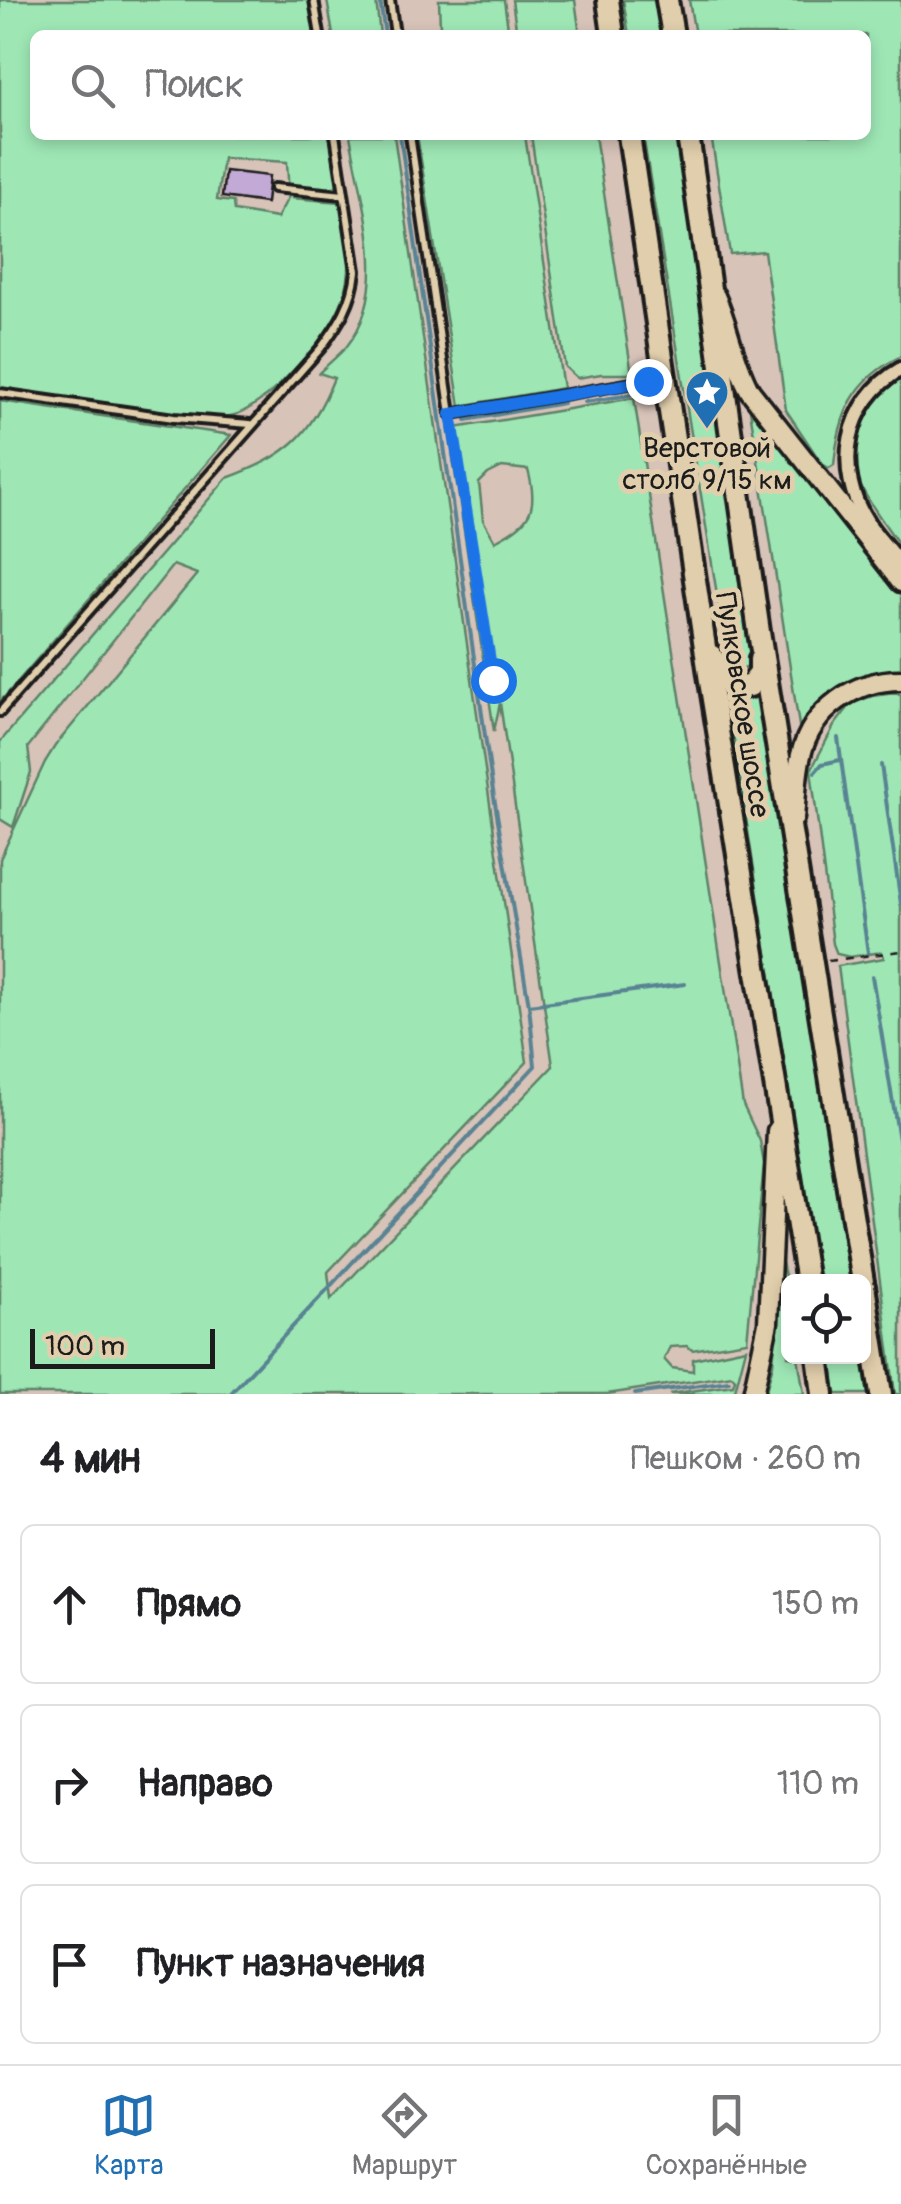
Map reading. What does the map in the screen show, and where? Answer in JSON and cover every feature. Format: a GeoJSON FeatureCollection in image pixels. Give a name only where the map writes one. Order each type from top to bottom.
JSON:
{"type":"FeatureCollection","features":[{"type":"Feature","properties":{"kind":"highway"},"geometry":{"type":"LineString","coordinates":[[608,0],[613,30]]}},
{"type":"Feature","properties":{"kind":"highway"},"geometry":{"type":"LineString","coordinates":[[667,0],[671,30]]}},
{"type":"Feature","properties":{"kind":"highway","name":"Пулковское шоссе"},"geometry":{"type":"LineString","coordinates":[[630,140],[702,632],[805,1274]]}},
{"type":"Feature","properties":{"kind":"highway","name":"Пулковское шоссе"},"geometry":{"type":"LineString","coordinates":[[689,140],[759,632],[861,1274]]}},
{"type":"Feature","properties":{"kind":"highway"},"geometry":{"type":"LineString","coordinates":[[702,632],[719,674],[732,687],[750,686],[760,673],[759,632]]}},
{"type":"Feature","properties":{"kind":"highway","name":"Пулковское шоссе"},"geometry":{"type":"LineString","coordinates":[[871,1333],[881,1394]]}},
{"type":"Feature","properties":{"kind":"highway"},"geometry":{"type":"LineString","coordinates":[[819,1364],[823,1394]]}},
{"type":"Feature","properties":{"kind":"main road"},"geometry":{"type":"LineString","coordinates":[[710,286],[724,317],[738,368],[750,391],[901,582]]}},
{"type":"Feature","properties":{"kind":"main road"},"geometry":{"type":"LineString","coordinates":[[792,835],[800,759],[813,725],[852,691],[868,684],[901,680]]}},
{"type":"Feature","properties":{"kind":"main road"},"geometry":{"type":"LineString","coordinates":[[753,1394],[768,1323],[778,1109]]}},
{"type":"Feature","properties":{"kind":"street"},"geometry":{"type":"LineString","coordinates":[[901,369],[866,398],[854,420],[847,456],[849,479],[866,521],[901,567]]}},
{"type":"Feature","properties":{"kind":"lane"},"geometry":{"type":"LineString","coordinates":[[314,0],[319,30]]}},
{"type":"Feature","properties":{"kind":"lane"},"geometry":{"type":"LineString","coordinates":[[390,0],[394,30]]}},
{"type":"Feature","properties":{"kind":"lane"},"geometry":{"type":"LineString","coordinates":[[0,712],[321,348],[341,320],[356,271],[337,140]]}},
{"type":"Feature","properties":{"kind":"lane"},"geometry":{"type":"LineString","coordinates":[[411,140],[451,414],[663,378]]}},
{"type":"Feature","properties":{"kind":"lane"},"geometry":{"type":"LineString","coordinates":[[274,188],[344,194]]}},
{"type":"Feature","properties":{"kind":"lane"},"geometry":{"type":"LineString","coordinates":[[0,392],[174,418],[251,424]]}},
{"type":"Feature","properties":{"kind":"path"},"geometry":{"type":"LineString","coordinates":[[451,414],[493,680]]}},
{"type":"Feature","properties":{"kind":"path"},"geometry":{"type":"LineString","coordinates":[[830,960],[901,951]]}},
{"type":"Feature","properties":{"kind":"green space"},"geometry":{"type":"Polygon","coordinates":[[[0,0],[311,0],[316,30],[30,30],[30,140],[333,140],[338,186],[293,187],[292,198],[341,202],[349,244],[348,281],[343,298],[311,351],[262,400],[242,412],[222,417],[161,416],[0,389],[0,0]],[[223,158],[217,200],[233,202],[234,211],[277,218],[289,196],[287,162],[223,158]]]}},
{"type":"Feature","properties":{"kind":"green space"},"geometry":{"type":"Polygon","coordinates":[[[327,0],[376,0],[379,30],[332,30],[327,0]]]}},
{"type":"Feature","properties":{"kind":"green space"},"geometry":{"type":"Polygon","coordinates":[[[439,0],[504,0],[508,30],[440,28],[439,0]]]}},
{"type":"Feature","properties":{"kind":"green space"},"geometry":{"type":"Polygon","coordinates":[[[512,0],[575,0],[579,30],[516,30],[512,0]]]}},
{"type":"Feature","properties":{"kind":"green space"},"geometry":{"type":"Polygon","coordinates":[[[623,0],[658,0],[662,30],[628,30],[623,0]]]}},
{"type":"Feature","properties":{"kind":"green space"},"geometry":{"type":"Polygon","coordinates":[[[689,0],[901,0],[901,356],[871,376],[851,400],[840,430],[834,465],[829,468],[822,464],[786,410],[764,251],[730,254],[712,140],[871,140],[871,30],[694,30],[689,0]]]}},
{"type":"Feature","properties":{"kind":"green space"},"geometry":{"type":"Polygon","coordinates":[[[351,140],[395,140],[527,1062],[328,1272],[331,1299],[553,1066],[500,703],[494,731],[449,429],[634,398],[743,1105],[760,1141],[764,1164],[747,1341],[692,1350],[687,1346],[670,1347],[664,1359],[672,1368],[693,1371],[693,1359],[746,1348],[734,1394],[669,1394],[733,1385],[732,1375],[607,1394],[0,1394],[0,859],[55,746],[197,574],[173,565],[28,747],[31,772],[13,827],[0,819],[0,742],[227,478],[280,453],[315,416],[334,378],[319,373],[347,346],[361,323],[368,297],[371,271],[366,215],[351,140]],[[502,467],[479,483],[483,520],[495,541],[524,521],[533,495],[528,470],[502,467]]]}},
{"type":"Feature","properties":{"kind":"green space"},"geometry":{"type":"Polygon","coordinates":[[[418,140],[526,140],[563,388],[460,406],[418,140]]]}},
{"type":"Feature","properties":{"kind":"green space"},"geometry":{"type":"Polygon","coordinates":[[[532,140],[596,140],[632,374],[577,378],[565,367],[532,140]]]}},
{"type":"Feature","properties":{"kind":"green space"},"geometry":{"type":"Polygon","coordinates":[[[644,140],[679,140],[751,656],[749,666],[735,671],[728,663],[644,140]]]}},
{"type":"Feature","properties":{"kind":"green space"},"geometry":{"type":"Polygon","coordinates":[[[901,376],[901,547],[860,485],[854,455],[859,428],[871,403],[901,376]]]}},
{"type":"Feature","properties":{"kind":"green space"},"geometry":{"type":"Polygon","coordinates":[[[0,401],[231,435],[0,702],[0,401]]]}},
{"type":"Feature","properties":{"kind":"green space"},"geometry":{"type":"Polygon","coordinates":[[[749,403],[901,595],[901,672],[869,677],[842,688],[820,706],[800,732],[749,403]]]}},
{"type":"Feature","properties":{"kind":"green space"},"geometry":{"type":"Polygon","coordinates":[[[759,693],[849,1274],[817,1274],[727,696],[740,699],[759,693]]]}},
{"type":"Feature","properties":{"kind":"green space"},"geometry":{"type":"Polygon","coordinates":[[[895,693],[901,695],[901,1394],[895,1394],[838,966],[884,958],[882,952],[850,957],[837,954],[833,944],[811,770],[834,726],[851,704],[895,693]]]}},
{"type":"Feature","properties":{"kind":"green space"},"geometry":{"type":"Polygon","coordinates":[[[782,1262],[781,1364],[799,1364],[804,1394],[765,1394],[773,1364],[782,1262]]]}},
{"type":"Feature","properties":{"kind":"green space"},"geometry":{"type":"Polygon","coordinates":[[[831,1364],[863,1364],[868,1394],[836,1394],[831,1364]]]}},
{"type":"Feature","properties":{"kind":"building"},"geometry":{"type":"Polygon","coordinates":[[[225,171],[269,176],[266,203],[222,197],[225,171]]]}},
{"type":"Feature","properties":{"kind":"waterway"},"geometry":{"type":"LineString","coordinates":[[380,0],[384,30]]}},
{"type":"Feature","properties":{"kind":"waterway"},"geometry":{"type":"LineString","coordinates":[[401,140],[492,785],[529,1005]]}},
{"type":"Feature","properties":{"kind":"waterway"},"geometry":{"type":"LineString","coordinates":[[585,402],[630,395]]}},
{"type":"Feature","properties":{"kind":"waterway"},"geometry":{"type":"LineString","coordinates":[[466,420],[563,403]]}},
{"type":"Feature","properties":{"kind":"waterway"},"geometry":{"type":"LineString","coordinates":[[838,738],[868,953]]}},
{"type":"Feature","properties":{"kind":"waterway"},"geometry":{"type":"LineString","coordinates":[[815,772],[822,764],[840,760]]}},
{"type":"Feature","properties":{"kind":"waterway"},"geometry":{"type":"LineString","coordinates":[[881,765],[901,904]]}},
{"type":"Feature","properties":{"kind":"waterway"},"geometry":{"type":"LineString","coordinates":[[872,976],[901,1152]]}},
{"type":"Feature","properties":{"kind":"waterway"},"geometry":{"type":"LineString","coordinates":[[230,1394],[535,1066],[529,1005],[685,984]]}},
{"type":"Feature","properties":{"kind":"waterway"},"geometry":{"type":"LineString","coordinates":[[635,1394],[729,1381]]}},
{"type":"Feature","properties":{"kind":"place","name":"Верстовой столб 9/15 км"},"geometry":{"type":"Point","coordinates":[707,430]}},
{"type":"Feature","properties":{"kind":"route"},"geometry":{"type":"LineString","coordinates":[[493,680],[451,414],[648,381]]}}]}
